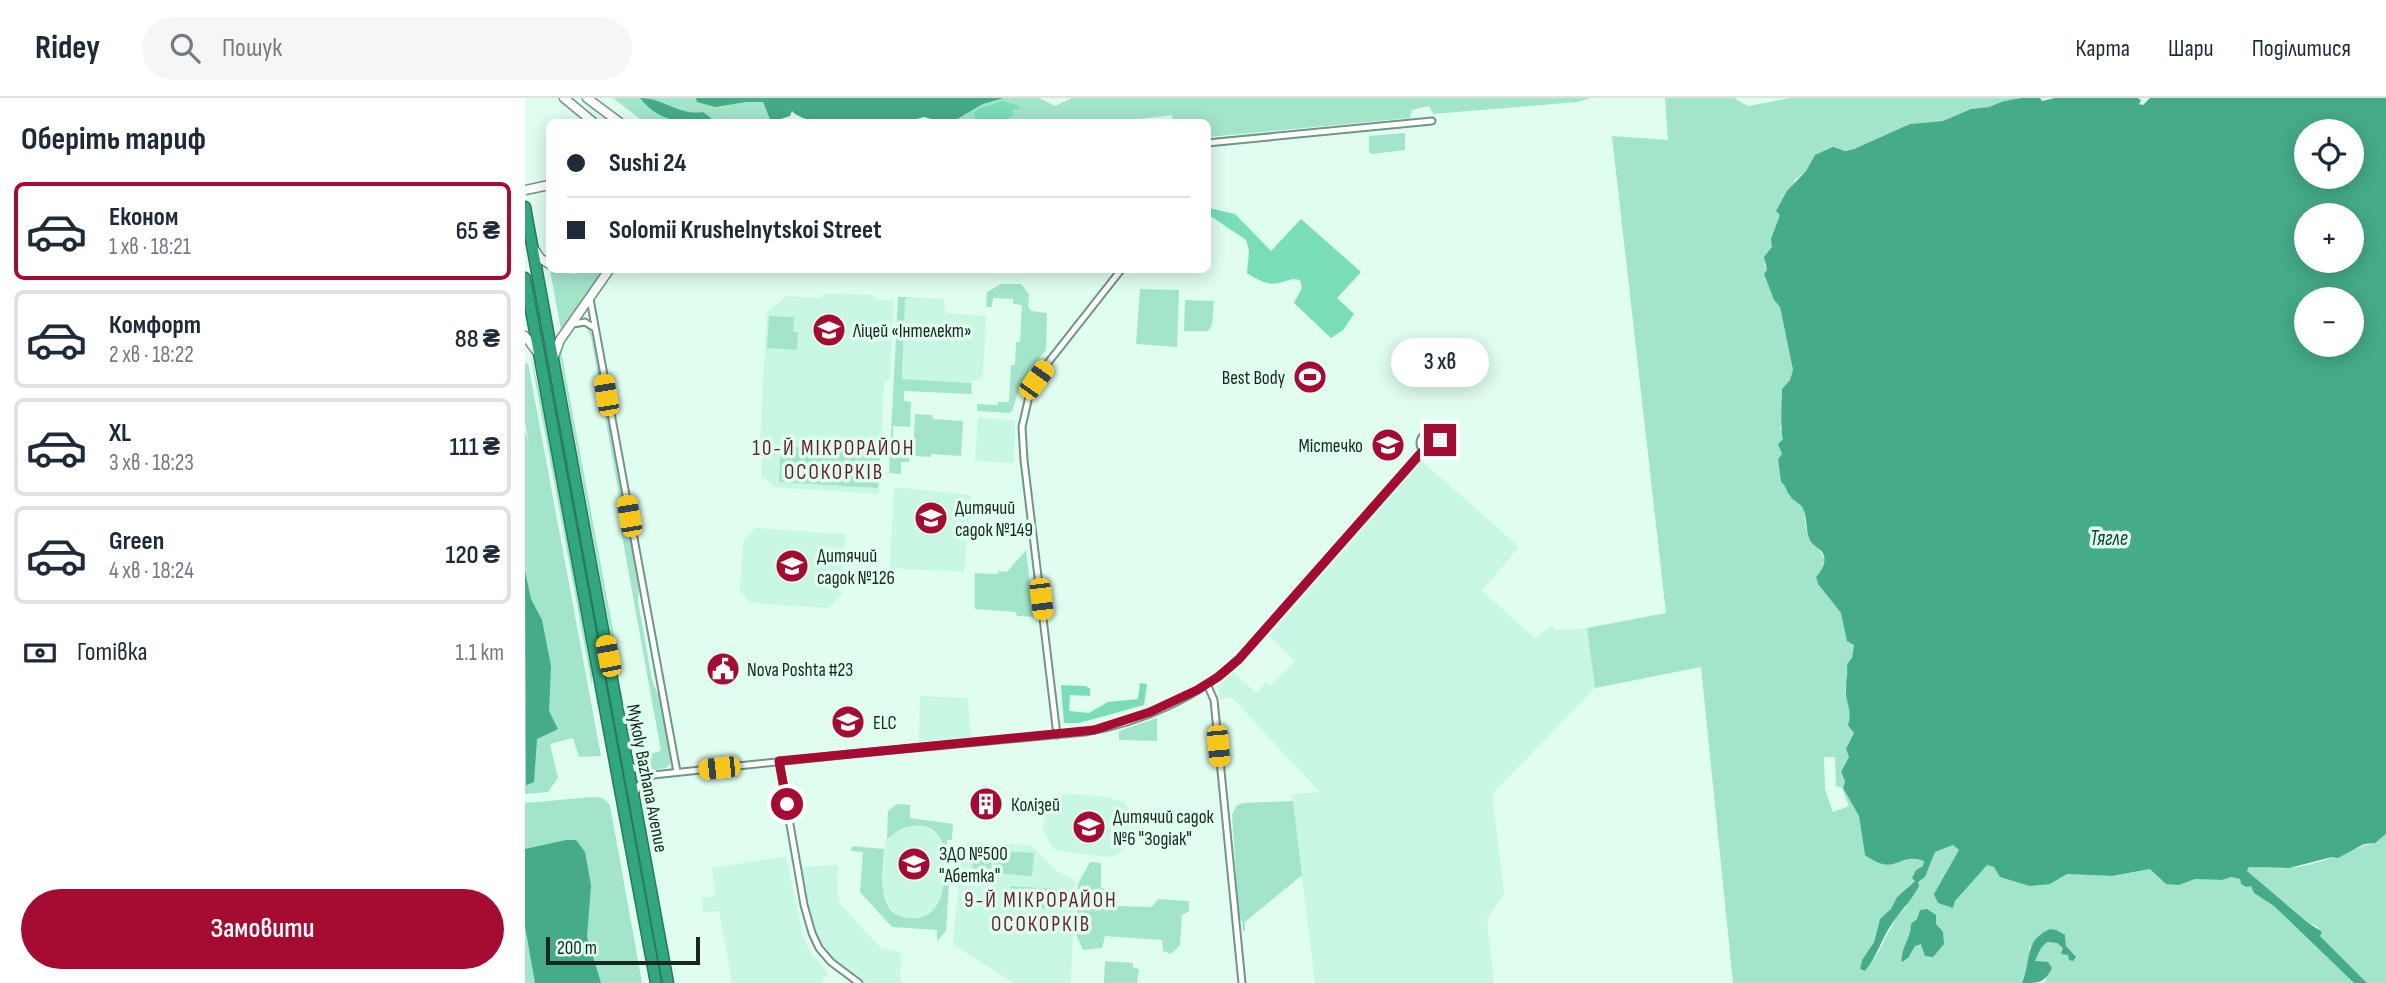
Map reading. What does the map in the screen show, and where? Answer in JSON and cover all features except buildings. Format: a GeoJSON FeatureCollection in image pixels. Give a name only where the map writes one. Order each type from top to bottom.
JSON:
{"type":"FeatureCollection","features":[{"type":"Feature","properties":{"kind":"highway","name":"Mykoly Bazhana Avenue"},"geometry":{"type":"LineString","coordinates":[[525,207],[669,983]]}},
{"type":"Feature","properties":{"kind":"highway","name":"Mykoly Bazhana Avenue"},"geometry":{"type":"LineString","coordinates":[[525,278],[656,983]]}},
{"type":"Feature","properties":{"kind":"street"},"geometry":{"type":"LineString","coordinates":[[564,98],[589,119]]}},
{"type":"Feature","properties":{"kind":"street"},"geometry":{"type":"LineString","coordinates":[[587,98],[615,119]]}},
{"type":"Feature","properties":{"kind":"street"},"geometry":{"type":"LineString","coordinates":[[1211,143],[1432,121]]}},
{"type":"Feature","properties":{"kind":"street"},"geometry":{"type":"LineString","coordinates":[[525,190],[546,186]]}},
{"type":"Feature","properties":{"kind":"street"},"geometry":{"type":"LineString","coordinates":[[532,244],[540,258],[546,262]]}},
{"type":"Feature","properties":{"kind":"street"},"geometry":{"type":"LineString","coordinates":[[553,360],[557,346],[568,328],[607,273]]}},
{"type":"Feature","properties":{"kind":"street"},"geometry":{"type":"LineString","coordinates":[[1058,735],[1024,460],[1023,415],[1036,380],[1119,273]]}},
{"type":"Feature","properties":{"kind":"street","name":"Mykoly Bazhana Avenue"},"geometry":{"type":"LineString","coordinates":[[590,296],[677,772]]}},
{"type":"Feature","properties":{"kind":"street"},"geometry":{"type":"LineString","coordinates":[[568,328],[580,322],[587,322],[594,328]]}},
{"type":"Feature","properties":{"kind":"street"},"geometry":{"type":"LineString","coordinates":[[525,336],[538,354]]}},
{"type":"Feature","properties":{"kind":"street"},"geometry":{"type":"LineString","coordinates":[[628,764],[644,774],[653,775],[1058,735],[1116,725],[1163,707],[1199,690],[1229,669],[1424,450]]}},
{"type":"Feature","properties":{"kind":"street"},"geometry":{"type":"LineString","coordinates":[[1207,684],[1214,700],[1242,983]]}},
{"type":"Feature","properties":{"kind":"street"},"geometry":{"type":"LineString","coordinates":[[1199,690],[1207,692],[1214,700]]}},
{"type":"Feature","properties":{"kind":"street"},"geometry":{"type":"LineString","coordinates":[[779,761],[811,933],[831,962],[859,983]]}},
{"type":"Feature","properties":{"kind":"street"},"geometry":{"type":"LineString","coordinates":[[634,796],[639,785],[653,775]]}},
{"type":"Feature","properties":{"kind":"shaded area"},"geometry":{"type":"Polygon","coordinates":[[[613,98],[697,98],[763,102],[770,119],[640,119],[613,98]]]}},
{"type":"Feature","properties":{"kind":"shaded area"},"geometry":{"type":"Polygon","coordinates":[[[1004,98],[1039,98],[1055,106],[1072,98],[1591,98],[1577,102],[1433,114],[1429,106],[1412,110],[1410,118],[1211,137],[1211,119],[1173,119],[1172,115],[1139,119],[957,119],[983,104],[1004,98]]]}},
{"type":"Feature","properties":{"kind":"shaded area"},"geometry":{"type":"Polygon","coordinates":[[[1665,98],[1734,98],[1748,106],[1790,98],[2021,98],[1971,109],[1943,121],[1910,124],[1854,149],[1815,155],[1806,171],[1795,180],[1764,264],[1767,270],[1764,274],[1774,300],[1780,307],[1793,370],[1790,380],[1782,389],[1783,422],[1780,427],[1783,439],[1778,444],[1782,454],[1778,459],[1781,482],[1789,496],[1804,510],[1806,529],[1825,559],[1816,577],[1818,584],[1841,613],[1854,644],[1852,658],[1847,664],[1848,678],[1845,689],[1854,733],[1846,749],[1849,757],[1841,772],[1845,781],[1843,788],[1859,816],[1865,855],[1924,860],[1923,866],[1916,870],[1912,878],[1918,882],[1925,877],[1935,852],[1953,845],[1959,850],[1952,864],[1953,908],[1955,901],[1987,864],[2050,884],[2067,874],[2112,876],[2151,869],[2179,885],[2195,879],[2222,880],[2231,876],[2240,879],[2241,884],[2246,887],[2251,885],[2255,893],[2274,906],[2354,983],[2043,983],[2047,980],[2035,962],[2041,948],[2047,942],[2057,943],[2073,954],[2066,946],[2065,935],[2029,947],[2030,962],[2022,983],[1733,983],[1701,667],[1595,688],[1587,628],[1666,613],[1612,136],[1668,140],[1665,98]],[[1824,757],[1825,789],[1833,812],[1849,806],[1842,788],[1836,786],[1835,757],[1824,757]],[[1914,881],[1897,897],[1892,909],[1880,919],[1874,941],[1862,960],[1860,969],[1865,971],[1897,916],[1906,907],[1914,881]]]}},
{"type":"Feature","properties":{"kind":"shaded area"},"geometry":{"type":"Polygon","coordinates":[[[1002,101],[1017,105],[1020,109],[1013,109],[1013,115],[1007,119],[976,119],[974,113],[978,109],[1002,101]]]}},
{"type":"Feature","properties":{"kind":"shaded area"},"geometry":{"type":"Polygon","coordinates":[[[1405,133],[1405,150],[1372,154],[1369,152],[1369,136],[1405,133]]]}},
{"type":"Feature","properties":{"kind":"shaded area"},"geometry":{"type":"Polygon","coordinates":[[[1211,208],[1235,214],[1271,251],[1301,219],[1361,272],[1337,298],[1354,314],[1343,330],[1331,338],[1294,303],[1302,288],[1300,280],[1271,284],[1247,273],[1249,251],[1246,240],[1211,216],[1211,208]]]}},
{"type":"Feature","properties":{"kind":"shaded area"},"geometry":{"type":"Polygon","coordinates":[[[551,273],[601,273],[561,330],[551,273]]]}},
{"type":"Feature","properties":{"kind":"shaded area"},"geometry":{"type":"Polygon","coordinates":[[[1001,284],[1021,284],[1029,294],[1028,306],[1031,311],[1047,313],[1046,350],[1020,387],[1012,411],[977,411],[977,404],[998,405],[998,402],[1009,402],[1011,365],[1015,365],[1016,342],[1020,342],[1022,305],[1013,304],[1013,299],[993,298],[992,307],[986,307],[987,292],[1001,284]]]}},
{"type":"Feature","properties":{"kind":"shaded area"},"geometry":{"type":"Polygon","coordinates":[[[1140,289],[1179,290],[1177,347],[1136,344],[1140,289]]]}},
{"type":"Feature","properties":{"kind":"shaded area"},"geometry":{"type":"Polygon","coordinates":[[[825,293],[872,295],[879,300],[894,301],[890,378],[884,384],[879,494],[774,487],[761,475],[763,448],[760,443],[767,312],[787,296],[821,298],[825,293]]]}},
{"type":"Feature","properties":{"kind":"shaded area"},"geometry":{"type":"Polygon","coordinates":[[[898,297],[908,297],[905,300],[902,379],[971,383],[972,394],[904,391],[904,401],[911,402],[910,427],[893,426],[893,440],[910,441],[909,462],[901,462],[901,474],[889,473],[898,297]]]}},
{"type":"Feature","properties":{"kind":"shaded area"},"geometry":{"type":"Polygon","coordinates":[[[908,297],[943,299],[946,313],[986,316],[983,376],[979,380],[973,380],[971,383],[902,379],[905,300],[908,297]]]}},
{"type":"Feature","properties":{"kind":"shaded area"},"geometry":{"type":"Polygon","coordinates":[[[1185,300],[1214,301],[1212,325],[1208,331],[1184,331],[1185,300]]]}},
{"type":"Feature","properties":{"kind":"shaded area"},"geometry":{"type":"Polygon","coordinates":[[[769,316],[794,317],[793,332],[798,332],[797,350],[767,348],[769,316]]]}},
{"type":"Feature","properties":{"kind":"shaded area"},"geometry":{"type":"Polygon","coordinates":[[[585,325],[592,334],[639,586],[638,601],[652,680],[659,697],[671,757],[671,763],[666,768],[646,771],[642,768],[640,756],[661,751],[621,530],[625,529],[591,337],[585,325]]]}},
{"type":"Feature","properties":{"kind":"shaded area"},"geometry":{"type":"Polygon","coordinates":[[[529,348],[544,412],[592,668],[592,685],[529,348]]]}},
{"type":"Feature","properties":{"kind":"shaded area"},"geometry":{"type":"Polygon","coordinates":[[[561,351],[621,673],[617,668],[560,358],[561,351]]]}},
{"type":"Feature","properties":{"kind":"shaded area"},"geometry":{"type":"Polygon","coordinates":[[[528,363],[601,756],[579,757],[573,738],[550,744],[558,778],[548,792],[525,794],[525,430],[529,443],[525,423],[525,364],[528,363]]]}},
{"type":"Feature","properties":{"kind":"shaded area"},"geometry":{"type":"Polygon","coordinates":[[[915,414],[932,415],[933,419],[963,421],[961,456],[913,456],[915,414]]]}},
{"type":"Feature","properties":{"kind":"shaded area"},"geometry":{"type":"Polygon","coordinates":[[[978,418],[1015,420],[1014,463],[975,461],[978,418]]]}},
{"type":"Feature","properties":{"kind":"shaded area"},"geometry":{"type":"Polygon","coordinates":[[[781,446],[880,452],[878,488],[779,482],[781,446]]]}},
{"type":"Feature","properties":{"kind":"shaded area"},"geometry":{"type":"Polygon","coordinates":[[[1422,461],[1519,547],[1482,591],[1535,638],[1552,626],[1555,630],[1587,628],[1595,688],[1492,794],[1504,894],[1487,919],[1494,983],[1315,983],[1292,794],[1320,792],[1232,698],[1220,699],[1218,686],[1234,672],[1256,693],[1266,682],[1270,686],[1295,661],[1269,636],[1422,461]]]}},
{"type":"Feature","properties":{"kind":"shaded area","name":"Дитячий садок №149"},"geometry":{"type":"Polygon","coordinates":[[[894,487],[971,495],[964,572],[890,568],[894,487]]]}},
{"type":"Feature","properties":{"kind":"shaded area","name":"Дитячий садок №126"},"geometry":{"type":"Polygon","coordinates":[[[756,528],[845,534],[841,596],[828,608],[751,603],[740,591],[743,541],[756,528]]]}},
{"type":"Feature","properties":{"kind":"shaded area"},"geometry":{"type":"Polygon","coordinates":[[[1026,550],[1034,617],[1017,616],[1016,612],[975,609],[975,573],[1007,572],[1026,550]]]}},
{"type":"Feature","properties":{"kind":"shaded area"},"geometry":{"type":"Polygon","coordinates":[[[1140,683],[1147,684],[1144,705],[1079,723],[1064,723],[1061,685],[1086,686],[1090,689],[1090,696],[1070,695],[1069,711],[1089,713],[1108,702],[1138,699],[1140,683]]]}},
{"type":"Feature","properties":{"kind":"shaded area"},"geometry":{"type":"Polygon","coordinates":[[[920,696],[968,698],[971,737],[919,742],[920,696]]]}},
{"type":"Feature","properties":{"kind":"shaded area"},"geometry":{"type":"Polygon","coordinates":[[[1157,718],[1157,741],[1119,740],[1119,731],[1157,718]]]}},
{"type":"Feature","properties":{"kind":"shaded area","name":"Дитячий садок №6 \"Зодіак\""},"geometry":{"type":"Polygon","coordinates":[[[1065,794],[1104,796],[1124,802],[1133,815],[1135,824],[1130,843],[1115,856],[1106,857],[1058,851],[1051,846],[1043,829],[1044,817],[1065,794]]]}},
{"type":"Feature","properties":{"kind":"shaded area"},"geometry":{"type":"Polygon","coordinates":[[[603,798],[610,805],[642,983],[525,983],[525,803],[603,798]]]}},
{"type":"Feature","properties":{"kind":"shaded area"},"geometry":{"type":"Polygon","coordinates":[[[1293,801],[1302,875],[1245,922],[1243,931],[1242,921],[1239,919],[1232,815],[1237,805],[1244,803],[1293,801]]]}},
{"type":"Feature","properties":{"kind":"shaded area"},"geometry":{"type":"Polygon","coordinates":[[[897,804],[910,805],[910,818],[953,824],[952,840],[947,840],[946,867],[950,868],[946,931],[937,941],[937,930],[892,927],[860,892],[863,852],[851,851],[852,846],[884,849],[883,893],[891,910],[900,916],[925,916],[935,908],[939,900],[944,877],[943,845],[933,830],[918,826],[901,830],[887,840],[888,811],[897,804]]]}},
{"type":"Feature","properties":{"kind":"shaded area","name":"ЗДО №500 \"Абетка\""},"geometry":{"type":"Polygon","coordinates":[[[913,825],[925,826],[938,835],[945,854],[943,893],[935,908],[916,919],[898,916],[885,903],[882,892],[885,843],[893,834],[913,825]]]}},
{"type":"Feature","properties":{"kind":"shaded area"},"geometry":{"type":"Polygon","coordinates":[[[2386,834],[2386,983],[2367,983],[2320,936],[2318,927],[2307,922],[2247,871],[2249,867],[2299,867],[2375,842],[2386,834]]]}},
{"type":"Feature","properties":{"kind":"shaded area"},"geometry":{"type":"Polygon","coordinates":[[[976,843],[1031,845],[1055,870],[1073,879],[1071,983],[1014,983],[953,945],[961,859],[964,852],[976,843]]]}},
{"type":"Feature","properties":{"kind":"shaded area"},"geometry":{"type":"Polygon","coordinates":[[[974,846],[992,847],[991,877],[972,876],[974,846]]]}},
{"type":"Feature","properties":{"kind":"shaded area"},"geometry":{"type":"Polygon","coordinates":[[[995,851],[1034,853],[1032,876],[994,873],[995,851]]]}},
{"type":"Feature","properties":{"kind":"shaded area"},"geometry":{"type":"Polygon","coordinates":[[[786,856],[803,936],[810,952],[828,973],[821,983],[732,983],[719,911],[704,913],[701,898],[716,896],[712,868],[786,856]]]}},
{"type":"Feature","properties":{"kind":"shaded area"},"geometry":{"type":"Polygon","coordinates":[[[1090,862],[1101,863],[1101,888],[1113,889],[1113,906],[1152,907],[1158,899],[1189,901],[1189,911],[1182,915],[1180,945],[1171,954],[1163,951],[1162,940],[1105,936],[1102,948],[1083,950],[1076,934],[1078,884],[1090,862]]]}},
{"type":"Feature","properties":{"kind":"shaded area"},"geometry":{"type":"Polygon","coordinates":[[[838,865],[837,892],[840,904],[880,947],[901,953],[900,980],[903,983],[867,983],[828,954],[815,935],[810,921],[802,867],[838,865]]]}},
{"type":"Feature","properties":{"kind":"shaded area"},"geometry":{"type":"Polygon","coordinates":[[[1010,886],[1057,889],[1055,909],[1009,906],[1010,886]]]}},
{"type":"Feature","properties":{"kind":"shaded area"},"geometry":{"type":"Polygon","coordinates":[[[1105,961],[1133,963],[1133,968],[1139,969],[1137,983],[1104,983],[1105,961]]]}},
{"type":"Feature","properties":{"kind":"water"},"geometry":{"type":"Polygon","coordinates":[[[640,98],[686,112],[703,112],[711,118],[670,119],[647,106],[640,98]]]}},
{"type":"Feature","properties":{"kind":"water"},"geometry":{"type":"Polygon","coordinates":[[[696,98],[1004,98],[983,104],[957,119],[808,119],[792,111],[790,116],[770,119],[763,102],[715,107],[697,102],[696,98]]]}},
{"type":"Feature","properties":{"kind":"water","name":"Тягле"},"geometry":{"type":"Polygon","coordinates":[[[2021,98],[2040,98],[2042,101],[2055,98],[2138,98],[2141,100],[2139,104],[2143,105],[2150,98],[2386,98],[2386,834],[2375,843],[2364,844],[2338,858],[2332,857],[2289,868],[2249,867],[2247,871],[2322,932],[2320,936],[2367,983],[2354,983],[2274,906],[2254,893],[2251,886],[2246,887],[2241,884],[2240,879],[2231,877],[2222,880],[2195,879],[2179,885],[2166,884],[2150,869],[2112,876],[2067,874],[2050,884],[2030,886],[2000,877],[1994,867],[1987,865],[1955,901],[1953,908],[1938,903],[1934,894],[1959,850],[1953,845],[1935,852],[1925,877],[1918,882],[1917,890],[1891,924],[1870,965],[1865,971],[1860,969],[1862,960],[1874,942],[1880,919],[1891,909],[1897,897],[1915,881],[1912,878],[1924,861],[1908,859],[1884,864],[1865,855],[1859,816],[1843,788],[1845,781],[1841,772],[1849,757],[1846,749],[1854,733],[1848,725],[1850,715],[1846,689],[1847,664],[1852,658],[1854,645],[1847,641],[1841,613],[1818,584],[1816,577],[1824,565],[1824,556],[1810,540],[1804,511],[1801,505],[1791,498],[1781,482],[1778,459],[1782,454],[1778,444],[1783,439],[1782,389],[1790,380],[1793,370],[1780,307],[1774,300],[1764,274],[1767,270],[1764,257],[1772,247],[1771,239],[1780,215],[1776,211],[1787,191],[1806,171],[1815,155],[1833,147],[1845,151],[1854,149],[1910,124],[1943,121],[1971,109],[2021,98]]]}},
{"type":"Feature","properties":{"kind":"water"},"geometry":{"type":"Polygon","coordinates":[[[525,571],[531,599],[542,620],[551,666],[549,711],[558,729],[537,739],[534,782],[526,785],[525,571]]]}},
{"type":"Feature","properties":{"kind":"water"},"geometry":{"type":"Polygon","coordinates":[[[576,840],[585,852],[591,885],[587,937],[601,983],[535,983],[525,926],[525,849],[576,840]]]}},
{"type":"Feature","properties":{"kind":"water"},"geometry":{"type":"Polygon","coordinates":[[[1927,909],[1936,915],[1936,924],[1943,932],[1944,944],[1933,957],[1925,956],[1921,944],[1915,946],[1908,958],[1902,962],[1911,924],[1917,919],[1920,910],[1927,909]]]}},
{"type":"Feature","properties":{"kind":"water"},"geometry":{"type":"Polygon","coordinates":[[[2050,929],[2065,935],[2066,946],[2076,957],[2073,961],[2069,960],[2068,955],[2061,954],[2063,948],[2057,943],[2047,942],[2035,961],[2048,962],[2052,968],[2049,973],[2041,981],[2022,983],[2032,945],[2041,934],[2050,929]]]}},
{"type":"Feature","properties":{"kind":"place","name":"Ліцей «Інтелект»"},"geometry":{"type":"Point","coordinates":[829,330]}},
{"type":"Feature","properties":{"kind":"place","name":"Best Body"},"geometry":{"type":"Point","coordinates":[1310,377]}},
{"type":"Feature","properties":{"kind":"place","name":"Містечко"},"geometry":{"type":"Point","coordinates":[1388,445]}},
{"type":"Feature","properties":{"kind":"place","name":"Дитячий садок №149"},"geometry":{"type":"Point","coordinates":[931,518]}},
{"type":"Feature","properties":{"kind":"place","name":"Дитячий садок №126"},"geometry":{"type":"Point","coordinates":[792,566]}},
{"type":"Feature","properties":{"kind":"place","name":"Nova Poshta #23"},"geometry":{"type":"Point","coordinates":[723,669]}},
{"type":"Feature","properties":{"kind":"place","name":"ELC"},"geometry":{"type":"Point","coordinates":[848,722]}},
{"type":"Feature","properties":{"kind":"place","name":"Колізей"},"geometry":{"type":"Point","coordinates":[986,804]}},
{"type":"Feature","properties":{"kind":"place","name":"Дитячий садок №6 \"Зодіак\""},"geometry":{"type":"Point","coordinates":[1089,827]}},
{"type":"Feature","properties":{"kind":"place","name":"ЗДО №500 \"Абетка\""},"geometry":{"type":"Point","coordinates":[914,864]}},
{"type":"Feature","properties":{"kind":"district","name":"10-Й МІКРОРАЙОН ОСОКОРКІВ"},"geometry":{"type":"Point","coordinates":[834,460]}},
{"type":"Feature","properties":{"kind":"district","name":"9-Й МІКРОРАЙОН ОСОКОРКІВ"},"geometry":{"type":"Point","coordinates":[1041,912]}},
{"type":"Feature","properties":{"kind":"route"},"geometry":{"type":"LineString","coordinates":[[787,804],[779,761],[1094,730],[1150,712],[1197,690],[1229,669],[1239,659],[1419,455],[1424,450],[1436,451],[1440,440]]}}]}
